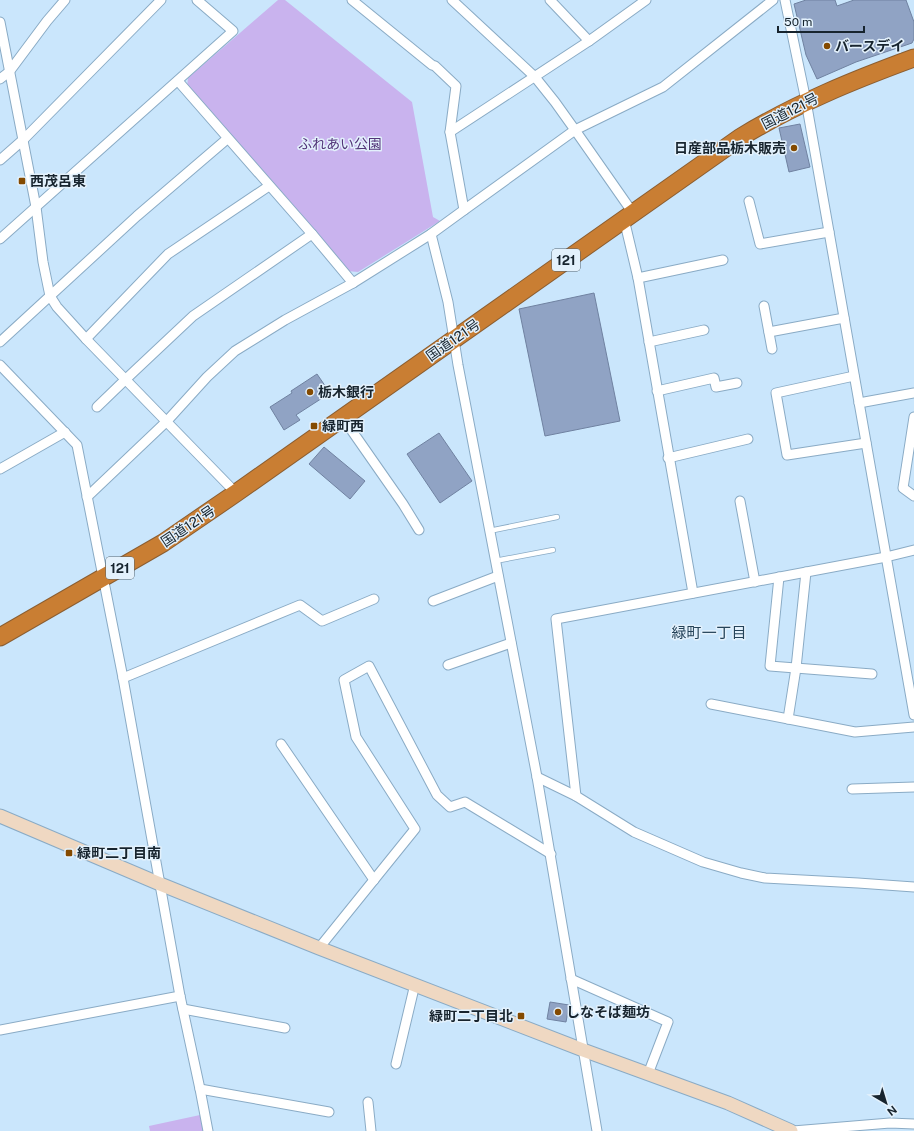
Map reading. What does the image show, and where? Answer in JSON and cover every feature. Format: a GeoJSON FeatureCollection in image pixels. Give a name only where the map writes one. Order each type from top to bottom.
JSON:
{"type":"FeatureCollection","features":[{"type":"Feature","properties":{"kind":"highway","name":"国道121号"},"geometry":{"type":"LineString","coordinates":[[0,637],[163,543],[741,137],[770,119],[806,101],[914,58]]}},
{"type":"Feature","properties":{"kind":"street"},"geometry":{"type":"LineString","coordinates":[[0,79],[9,72],[47,21],[65,0]]}},
{"type":"Feature","properties":{"kind":"street"},"geometry":{"type":"LineString","coordinates":[[0,160],[24,139],[161,0]]}},
{"type":"Feature","properties":{"kind":"street"},"geometry":{"type":"LineString","coordinates":[[0,239],[233,31],[197,0]]}},
{"type":"Feature","properties":{"kind":"street"},"geometry":{"type":"LineString","coordinates":[[352,0],[363,3],[456,86],[450,132],[464,210]]}},
{"type":"Feature","properties":{"kind":"street"},"geometry":{"type":"LineString","coordinates":[[452,0],[535,77],[575,130],[629,216],[668,458],[693,593]]}},
{"type":"Feature","properties":{"kind":"street"},"geometry":{"type":"LineString","coordinates":[[550,0],[589,41]]}},
{"type":"Feature","properties":{"kind":"street"},"geometry":{"type":"LineString","coordinates":[[87,497],[167,421],[207,377],[235,351],[285,320],[352,283],[431,234],[575,130],[663,87],[773,0]]}},
{"type":"Feature","properties":{"kind":"street"},"geometry":{"type":"LineString","coordinates":[[785,0],[806,101],[886,557],[912,687],[914,715]]}},
{"type":"Feature","properties":{"kind":"street"},"geometry":{"type":"LineString","coordinates":[[450,132],[589,41],[643,1]]}},
{"type":"Feature","properties":{"kind":"street"},"geometry":{"type":"LineString","coordinates":[[0,22],[9,72],[24,139],[36,207],[43,262],[50,296],[57,307],[86,339],[236,493]]}},
{"type":"Feature","properties":{"kind":"street"},"geometry":{"type":"LineString","coordinates":[[178,81],[227,139],[312,234],[352,283]]}},
{"type":"Feature","properties":{"kind":"street"},"geometry":{"type":"LineString","coordinates":[[0,342],[137,216],[227,139]]}},
{"type":"Feature","properties":{"kind":"street"},"geometry":{"type":"LineString","coordinates":[[86,339],[168,254],[269,186]]}},
{"type":"Feature","properties":{"kind":"street"},"geometry":{"type":"LineString","coordinates":[[749,201],[760,244],[829,232]]}},
{"type":"Feature","properties":{"kind":"street"},"geometry":{"type":"LineString","coordinates":[[97,407],[193,316],[312,234]]}},
{"type":"Feature","properties":{"kind":"street"},"geometry":{"type":"LineString","coordinates":[[431,234],[448,302],[489,531],[537,778],[597,1131]]}},
{"type":"Feature","properties":{"kind":"street"},"geometry":{"type":"LineString","coordinates":[[638,278],[723,260]]}},
{"type":"Feature","properties":{"kind":"street"},"geometry":{"type":"LineString","coordinates":[[764,306],[772,349]]}},
{"type":"Feature","properties":{"kind":"street"},"geometry":{"type":"LineString","coordinates":[[769,332],[844,318]]}},
{"type":"Feature","properties":{"kind":"street"},"geometry":{"type":"LineString","coordinates":[[649,342],[704,330]]}},
{"type":"Feature","properties":{"kind":"street"},"geometry":{"type":"LineString","coordinates":[[0,365],[77,445],[123,678],[180,996],[208,1131]]}},
{"type":"Feature","properties":{"kind":"street"},"geometry":{"type":"LineString","coordinates":[[854,376],[776,393],[787,455],[866,443]]}},
{"type":"Feature","properties":{"kind":"street"},"geometry":{"type":"LineString","coordinates":[[657,391],[714,378],[716,387],[737,383]]}},
{"type":"Feature","properties":{"kind":"street"},"geometry":{"type":"LineString","coordinates":[[859,403],[914,393]]}},
{"type":"Feature","properties":{"kind":"street"},"geometry":{"type":"LineString","coordinates":[[914,417],[910,471],[903,488],[914,496]]}},
{"type":"Feature","properties":{"kind":"street"},"geometry":{"type":"LineString","coordinates":[[343,418],[403,504],[419,530]]}},
{"type":"Feature","properties":{"kind":"street"},"geometry":{"type":"LineString","coordinates":[[0,458],[3,467],[65,432]]}},
{"type":"Feature","properties":{"kind":"street"},"geometry":{"type":"LineString","coordinates":[[668,458],[748,439]]}},
{"type":"Feature","properties":{"kind":"street"},"geometry":{"type":"LineString","coordinates":[[740,501],[755,582]]}},
{"type":"Feature","properties":{"kind":"street"},"geometry":{"type":"LineString","coordinates":[[576,796],[556,619],[886,557],[914,550]]}},
{"type":"Feature","properties":{"kind":"street"},"geometry":{"type":"LineString","coordinates":[[788,719],[796,668],[806,572]]}},
{"type":"Feature","properties":{"kind":"street"},"geometry":{"type":"LineString","coordinates":[[434,601],[498,576]]}},
{"type":"Feature","properties":{"kind":"street"},"geometry":{"type":"LineString","coordinates":[[779,577],[770,666],[872,674]]}},
{"type":"Feature","properties":{"kind":"street"},"geometry":{"type":"LineString","coordinates":[[123,678],[300,604],[322,621],[374,599]]}},
{"type":"Feature","properties":{"kind":"street"},"geometry":{"type":"LineString","coordinates":[[448,665],[511,643]]}},
{"type":"Feature","properties":{"kind":"street"},"geometry":{"type":"LineString","coordinates":[[319,948],[415,829],[356,737],[344,680],[369,666],[437,795],[450,807],[465,802],[551,854]]}},
{"type":"Feature","properties":{"kind":"street"},"geometry":{"type":"LineString","coordinates":[[711,704],[856,732],[914,727]]}},
{"type":"Feature","properties":{"kind":"street"},"geometry":{"type":"LineString","coordinates":[[281,744],[374,880]]}},
{"type":"Feature","properties":{"kind":"street"},"geometry":{"type":"LineString","coordinates":[[537,778],[576,796],[634,832],[703,862],[741,873],[765,878],[914,887]]}},
{"type":"Feature","properties":{"kind":"street"},"geometry":{"type":"LineString","coordinates":[[852,789],[914,787]]}},
{"type":"Feature","properties":{"kind":"street"},"geometry":{"type":"LineString","coordinates":[[0,816],[160,884],[319,948],[583,1050],[728,1103],[792,1131],[890,1123],[914,1124]]}},
{"type":"Feature","properties":{"kind":"street"},"geometry":{"type":"LineString","coordinates":[[571,979],[668,1022],[648,1074]]}},
{"type":"Feature","properties":{"kind":"street"},"geometry":{"type":"LineString","coordinates":[[396,1064],[415,984]]}},
{"type":"Feature","properties":{"kind":"street"},"geometry":{"type":"LineString","coordinates":[[0,1030],[180,996]]}},
{"type":"Feature","properties":{"kind":"street"},"geometry":{"type":"LineString","coordinates":[[183,1009],[285,1028]]}},
{"type":"Feature","properties":{"kind":"street"},"geometry":{"type":"LineString","coordinates":[[200,1089],[329,1112]]}},
{"type":"Feature","properties":{"kind":"street"},"geometry":{"type":"LineString","coordinates":[[368,1102],[371,1131]]}},
{"type":"Feature","properties":{"kind":"lane"},"geometry":{"type":"LineString","coordinates":[[489,531],[557,517]]}},
{"type":"Feature","properties":{"kind":"lane"},"geometry":{"type":"LineString","coordinates":[[495,561],[553,550]]}},
{"type":"Feature","properties":{"kind":"green space","name":"ふれあい公園"},"geometry":{"type":"Polygon","coordinates":[[[278,0],[285,0],[412,102],[433,217],[440,221],[358,272],[347,271],[187,87],[188,78],[278,0]]]}},
{"type":"Feature","properties":{"kind":"green space"},"geometry":{"type":"Polygon","coordinates":[[[200,1115],[203,1131],[150,1131],[149,1126],[200,1115]]]}},
{"type":"Feature","properties":{"kind":"building"},"geometry":{"type":"Polygon","coordinates":[[[806,0],[835,0],[837,6],[854,0],[906,0],[914,22],[914,39],[912,43],[856,62],[817,79],[806,55],[794,4],[806,0]]]}},
{"type":"Feature","properties":{"kind":"building","name":"日産部品栃木販売"},"geometry":{"type":"Polygon","coordinates":[[[800,124],[810,167],[789,172],[779,128],[800,124]]]}},
{"type":"Feature","properties":{"kind":"building"},"geometry":{"type":"Polygon","coordinates":[[[594,293],[620,421],[545,436],[519,309],[594,293]]]}},
{"type":"Feature","properties":{"kind":"building"},"geometry":{"type":"Polygon","coordinates":[[[317,374],[330,393],[296,415],[300,420],[284,430],[270,407],[317,374]]]}},
{"type":"Feature","properties":{"kind":"building"},"geometry":{"type":"Polygon","coordinates":[[[439,433],[472,481],[440,503],[407,454],[439,433]]]}},
{"type":"Feature","properties":{"kind":"building"},"geometry":{"type":"Polygon","coordinates":[[[324,447],[365,481],[350,499],[309,464],[324,447]]]}},
{"type":"Feature","properties":{"kind":"building","name":"しなそば麺坊"},"geometry":{"type":"Polygon","coordinates":[[[550,1002],[569,1005],[566,1022],[547,1019],[550,1002]]]}},
{"type":"Feature","properties":{"kind":"place","name":"バースデイ"},"geometry":{"type":"Point","coordinates":[827,46]}},
{"type":"Feature","properties":{"kind":"place","name":"日産部品栃木販売"},"geometry":{"type":"Point","coordinates":[794,148]}},
{"type":"Feature","properties":{"kind":"place","name":"西茂呂東"},"geometry":{"type":"Point","coordinates":[22,181]}},
{"type":"Feature","properties":{"kind":"place","name":"栃木銀行"},"geometry":{"type":"Point","coordinates":[310,392]}},
{"type":"Feature","properties":{"kind":"place","name":"緑町西"},"geometry":{"type":"Point","coordinates":[314,426]}},
{"type":"Feature","properties":{"kind":"place","name":"緑町二丁目南"},"geometry":{"type":"Point","coordinates":[69,853]}},
{"type":"Feature","properties":{"kind":"place","name":"しなそば麺坊"},"geometry":{"type":"Point","coordinates":[558,1012]}},
{"type":"Feature","properties":{"kind":"place","name":"緑町二丁目北"},"geometry":{"type":"Point","coordinates":[521,1016]}},
{"type":"Feature","properties":{"kind":"district","name":"緑町一丁目"},"geometry":{"type":"Point","coordinates":[709,633]}}]}
